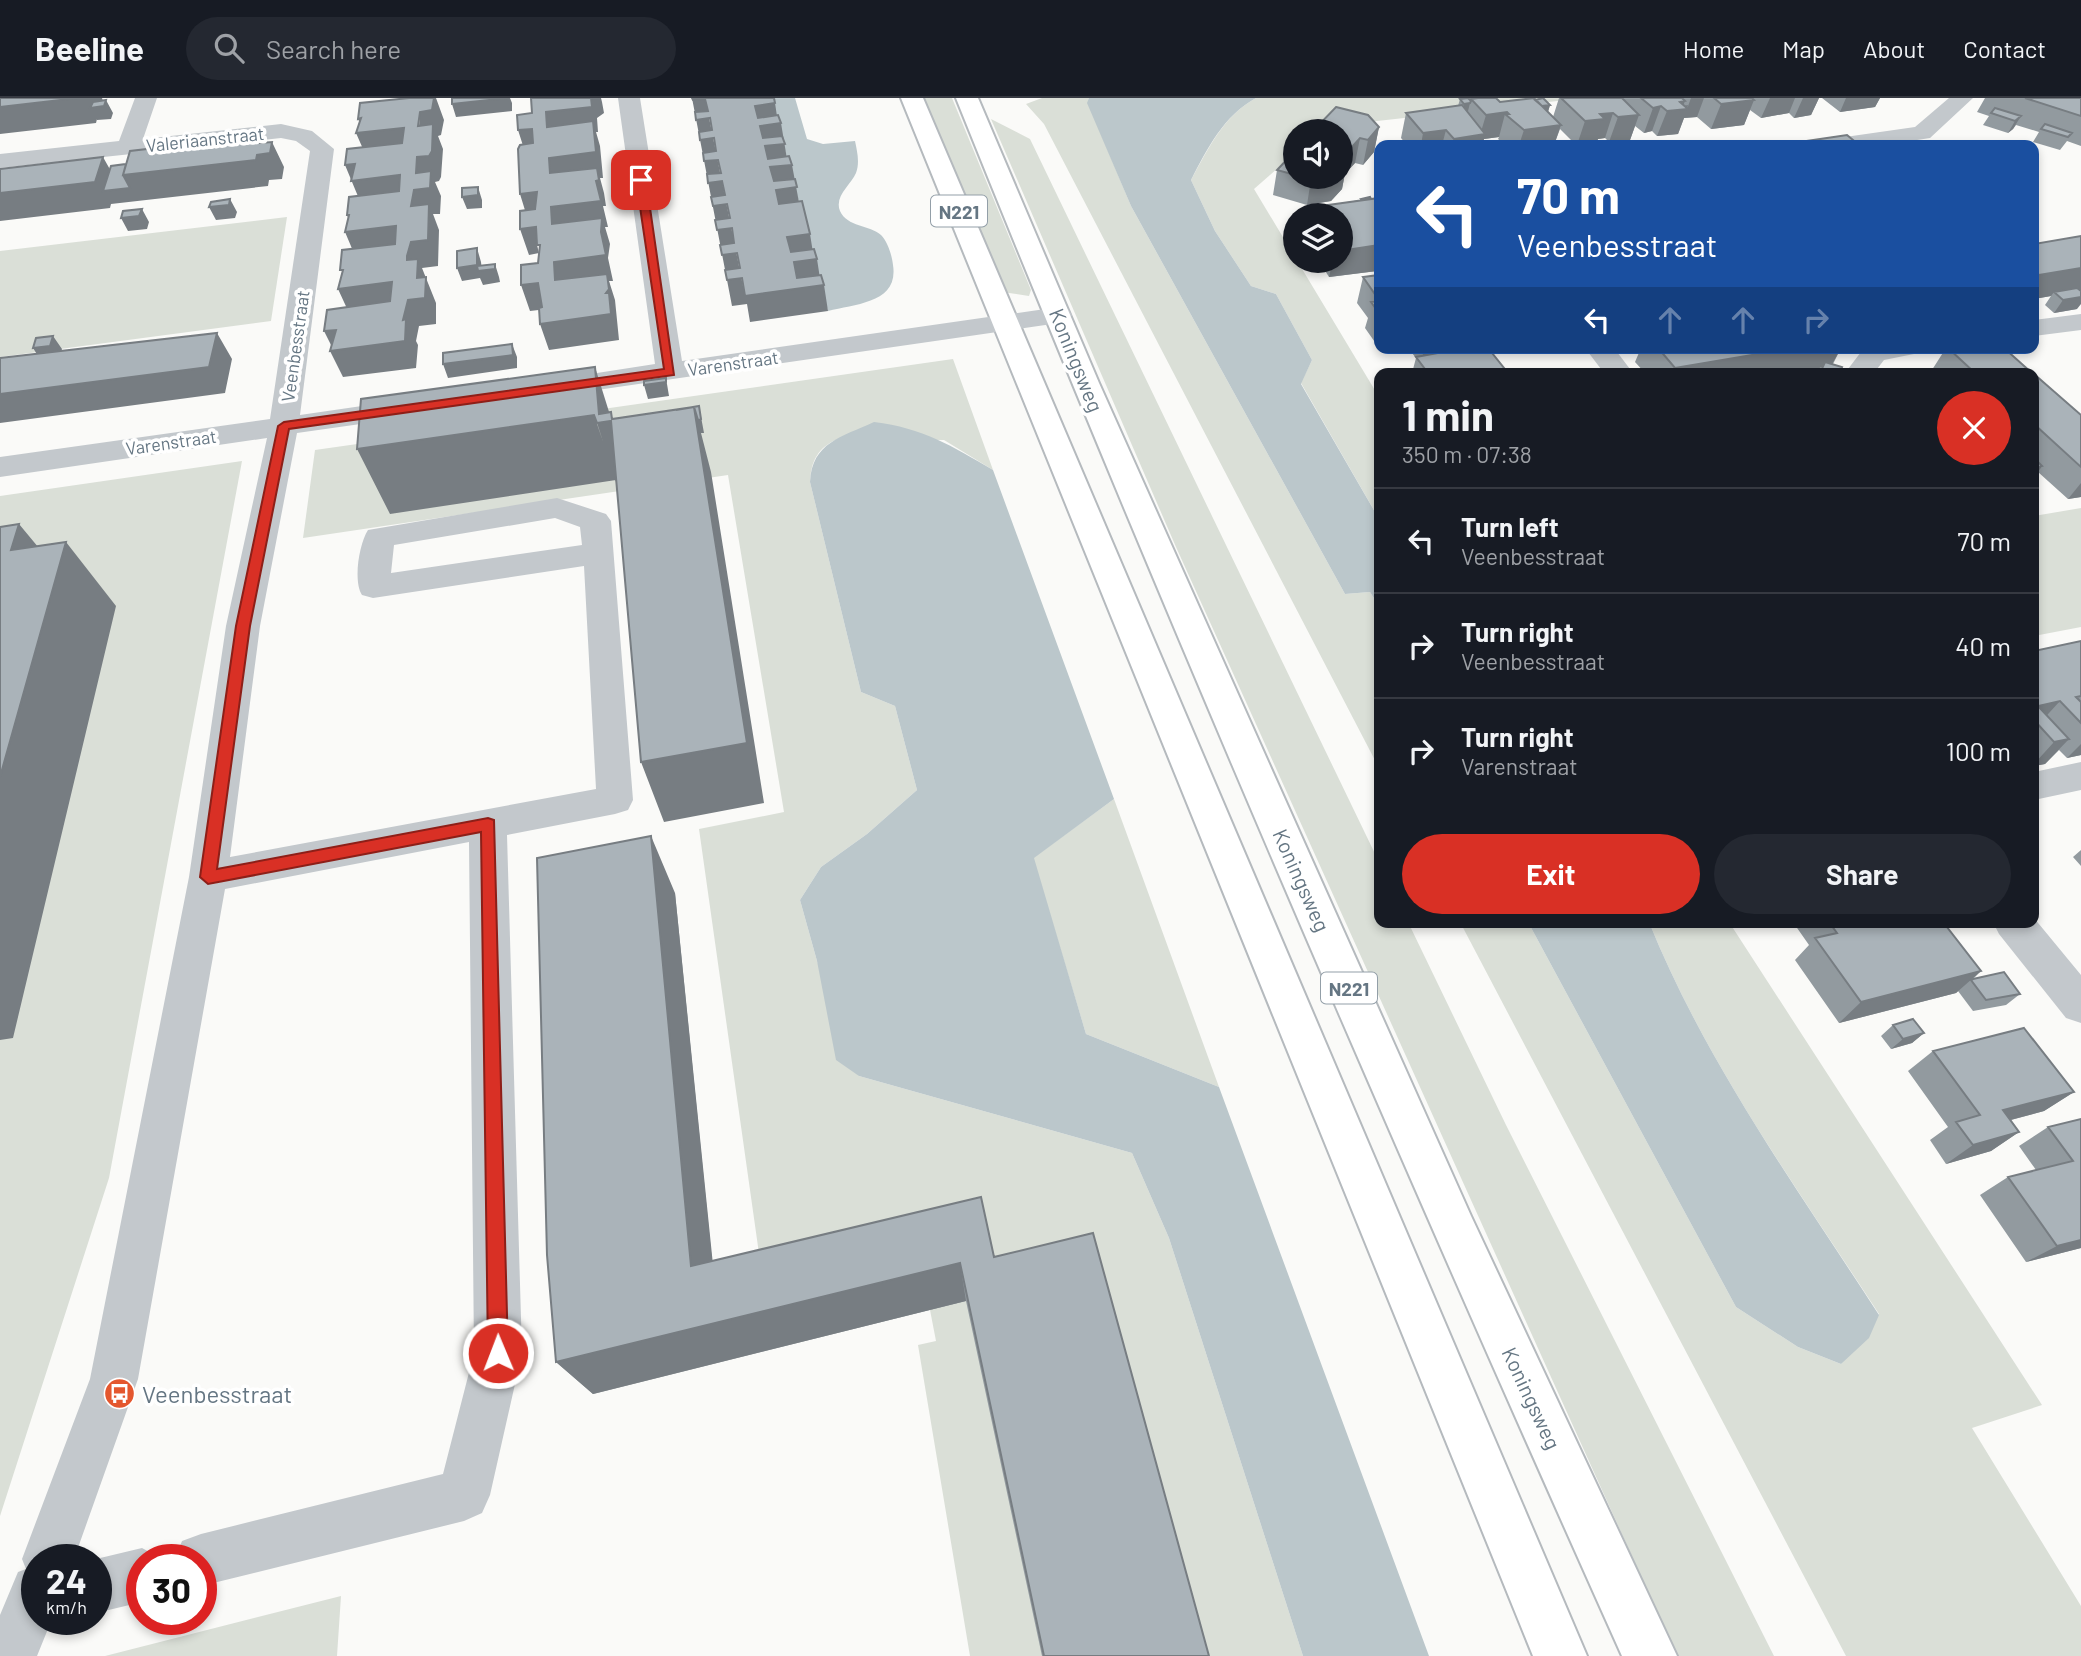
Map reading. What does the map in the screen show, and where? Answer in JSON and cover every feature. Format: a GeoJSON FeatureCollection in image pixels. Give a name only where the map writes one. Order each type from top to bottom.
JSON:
{"type":"FeatureCollection","features":[{"type":"Feature","properties":{"kind":"main road","name":"N221"},"geometry":{"type":"LineString","coordinates":[[912,98],[1008,323],[1560,1656]]}},
{"type":"Feature","properties":{"kind":"main road","name":"Koningsweg"},"geometry":{"type":"LineString","coordinates":[[967,98],[1091,396],[1455,1232],[1650,1656]]}},
{"type":"Feature","properties":{"kind":"street","name":"Valeriaanstraat"},"geometry":{"type":"LineString","coordinates":[[129,146],[146,98]]}},
{"type":"Feature","properties":{"kind":"street"},"geometry":{"type":"LineString","coordinates":[[629,98],[670,372]]}},
{"type":"Feature","properties":{"kind":"street"},"geometry":{"type":"LineString","coordinates":[[1906,140],[1922,133],[1962,98]]}},
{"type":"Feature","properties":{"kind":"street","name":"Valeriaanstraat"},"geometry":{"type":"LineString","coordinates":[[0,161],[281,131]]}},
{"type":"Feature","properties":{"kind":"street","name":"Veenbesstraat"},"geometry":{"type":"LineString","coordinates":[[55,1544],[114,1379],[208,877],[243,626],[284,426],[322,149],[304,136],[281,131]]}},
{"type":"Feature","properties":{"kind":"street","name":"Varenstraat"},"geometry":{"type":"LineString","coordinates":[[523,391],[1059,315]]}},
{"type":"Feature","properties":{"kind":"street"},"geometry":{"type":"LineString","coordinates":[[2039,327],[2081,322]]}},
{"type":"Feature","properties":{"kind":"street"},"geometry":{"type":"LineString","coordinates":[[1604,354],[1615,368]]}},
{"type":"Feature","properties":{"kind":"street"},"geometry":{"type":"LineString","coordinates":[[1863,368],[1874,354]]}},
{"type":"Feature","properties":{"kind":"street","name":"Varenstraat"},"geometry":{"type":"LineString","coordinates":[[0,467],[430,405]]}},
{"type":"Feature","properties":{"kind":"street"},"geometry":{"type":"LineString","coordinates":[[208,877],[615,800],[607,625],[599,553],[595,521],[557,508],[379,537],[373,587],[599,553]]}},
{"type":"Feature","properties":{"kind":"street"},"geometry":{"type":"LineString","coordinates":[[2039,785],[2081,776]]}},
{"type":"Feature","properties":{"kind":"street"},"geometry":{"type":"LineString","coordinates":[[217,1556],[464,1495],[498,1353],[488,824]]}},
{"type":"Feature","properties":{"kind":"street"},"geometry":{"type":"LineString","coordinates":[[2018,928],[2081,1004]]}},
{"type":"Feature","properties":{"kind":"street","name":"Veenbesstraat"},"geometry":{"type":"LineString","coordinates":[[10,1656],[21,1630]]}},
{"type":"Feature","properties":{"kind":"shaded area"},"geometry":{"type":"Polygon","coordinates":[[[771,98],[795,98],[807,139],[823,144],[855,141],[857,169],[839,200],[840,211],[853,223],[881,235],[886,241],[893,265],[893,278],[889,287],[873,300],[828,311],[771,98]]]}},
{"type":"Feature","properties":{"kind":"shaded area"},"geometry":{"type":"Polygon","coordinates":[[[920,98],[952,98],[1031,290],[1029,296],[1002,292],[920,98]]]}},
{"type":"Feature","properties":{"kind":"shaded area"},"geometry":{"type":"Polygon","coordinates":[[[1042,98],[1089,98],[1088,103],[1131,206],[1345,594],[1370,592],[1374,598],[1374,758],[1044,124],[1026,104],[1042,98]]]}},
{"type":"Feature","properties":{"kind":"shaded area"},"geometry":{"type":"Polygon","coordinates":[[[1089,98],[1256,98],[1226,123],[1210,145],[1191,180],[1215,231],[1251,286],[1276,294],[1312,360],[1301,384],[1374,510],[1374,598],[1370,592],[1345,594],[1131,206],[1087,103],[1089,98]]]}},
{"type":"Feature","properties":{"kind":"shaded area"},"geometry":{"type":"Polygon","coordinates":[[[1256,98],[1584,98],[1353,124],[1353,119],[1283,119],[1283,164],[1254,189],[1283,237],[1283,273],[1304,273],[1374,389],[1374,510],[1301,383],[1312,360],[1276,294],[1251,286],[1215,231],[1191,180],[1211,145],[1235,114],[1256,98]]]}},
{"type":"Feature","properties":{"kind":"shaded area"},"geometry":{"type":"Polygon","coordinates":[[[991,119],[1030,139],[1374,852],[1374,928],[1411,928],[1506,1125],[1774,1656],[1677,1656],[1176,547],[991,119]]]}},
{"type":"Feature","properties":{"kind":"shaded area"},"geometry":{"type":"Polygon","coordinates":[[[287,217],[271,321],[0,357],[0,251],[287,217]]]}},
{"type":"Feature","properties":{"kind":"shaded area"},"geometry":{"type":"Polygon","coordinates":[[[953,359],[993,470],[944,440],[838,439],[825,446],[812,468],[810,482],[861,692],[895,706],[917,790],[867,834],[821,867],[800,900],[817,961],[859,1076],[1132,1153],[1169,1238],[1303,1656],[970,1656],[918,1345],[936,1341],[919,1253],[764,1289],[699,829],[784,812],[728,475],[303,538],[315,450],[953,359]]]}},
{"type":"Feature","properties":{"kind":"shaded area"},"geometry":{"type":"Polygon","coordinates":[[[874,422],[922,433],[993,470],[1114,799],[1034,858],[1086,1034],[1219,1087],[1429,1656],[1303,1656],[1169,1238],[1132,1153],[859,1076],[836,1060],[817,961],[800,900],[821,867],[867,834],[917,790],[895,706],[861,692],[810,482],[816,458],[823,449],[840,437],[874,422]]]}},
{"type":"Feature","properties":{"kind":"shaded area"},"geometry":{"type":"Polygon","coordinates":[[[242,461],[109,1178],[0,1516],[0,496],[242,461]]]}},
{"type":"Feature","properties":{"kind":"shaded area"},"geometry":{"type":"Polygon","coordinates":[[[2081,508],[2081,627],[2039,635],[2039,515],[2081,508]]]}},
{"type":"Feature","properties":{"kind":"shaded area"},"geometry":{"type":"Polygon","coordinates":[[[1114,799],[1219,1087],[1086,1034],[1033,858],[1114,799]]]}},
{"type":"Feature","properties":{"kind":"shaded area"},"geometry":{"type":"Polygon","coordinates":[[[1463,928],[1531,928],[1736,1307],[1798,1347],[1841,1364],[1879,1314],[1785,1172],[1725,1075],[1697,1025],[1652,928],[1733,928],[2042,1405],[1972,1428],[2081,1606],[2081,1656],[1846,1656],[1463,928]]]}},
{"type":"Feature","properties":{"kind":"shaded area"},"geometry":{"type":"Polygon","coordinates":[[[1531,928],[1652,928],[1697,1025],[1725,1075],[1879,1315],[1869,1338],[1841,1364],[1798,1347],[1736,1307],[1531,928]]]}},
{"type":"Feature","properties":{"kind":"shaded area"},"geometry":{"type":"Polygon","coordinates":[[[341,1596],[337,1656],[105,1656],[188,1635],[217,1635],[217,1628],[341,1596]]]}},
{"type":"Feature","properties":{"kind":"building"},"geometry":{"type":"Polygon","coordinates":[[[0,98],[78,98],[0,107],[0,98]]]}},
{"type":"Feature","properties":{"kind":"building"},"geometry":{"type":"Polygon","coordinates":[[[434,98],[432,110],[420,112],[418,126],[433,124],[432,151],[429,156],[417,157],[416,173],[431,171],[430,188],[414,190],[411,206],[429,204],[428,240],[411,242],[407,256],[407,260],[418,259],[417,278],[426,277],[425,298],[408,300],[403,320],[406,319],[405,341],[330,351],[336,330],[324,331],[327,310],[390,301],[392,282],[338,289],[343,270],[340,270],[342,250],[395,244],[396,226],[345,232],[349,197],[399,191],[400,175],[351,181],[355,164],[345,165],[347,149],[402,143],[404,128],[356,133],[361,118],[358,119],[360,103],[434,98]]]}},
{"type":"Feature","properties":{"kind":"building"},"geometry":{"type":"Polygon","coordinates":[[[452,98],[508,98],[452,104],[452,98]]]}},
{"type":"Feature","properties":{"kind":"building"},"geometry":{"type":"Polygon","coordinates":[[[531,98],[591,98],[592,107],[546,112],[547,127],[593,121],[596,152],[549,158],[550,173],[597,168],[599,180],[596,181],[601,201],[551,207],[552,224],[602,218],[601,232],[606,255],[554,262],[555,280],[607,274],[609,289],[606,293],[609,293],[611,314],[540,324],[539,308],[542,307],[538,283],[521,285],[521,265],[538,263],[540,245],[537,245],[536,227],[520,229],[520,211],[535,209],[537,192],[520,194],[518,149],[520,145],[533,143],[532,129],[518,130],[517,115],[532,113],[531,98]]]}},
{"type":"Feature","properties":{"kind":"building"},"geometry":{"type":"Polygon","coordinates":[[[692,98],[774,98],[775,103],[755,106],[758,118],[778,115],[781,123],[760,126],[763,138],[782,136],[785,144],[765,146],[768,159],[789,156],[792,165],[770,167],[774,181],[795,179],[797,187],[776,190],[779,204],[802,201],[810,234],[787,237],[791,252],[814,249],[817,259],[794,262],[797,278],[821,275],[824,285],[745,296],[742,278],[727,280],[725,270],[740,268],[737,253],[722,255],[720,245],[734,243],[732,228],[717,230],[715,220],[730,218],[727,204],[713,206],[711,197],[725,195],[722,181],[708,183],[707,174],[721,173],[718,160],[704,161],[703,153],[716,151],[714,138],[700,140],[699,132],[712,130],[710,118],[696,120],[695,112],[708,111],[705,99],[692,98]]]}},
{"type":"Feature","properties":{"kind":"building"},"geometry":{"type":"Polygon","coordinates":[[[1468,98],[1470,103],[1464,104],[1460,99],[1468,98]]]}},
{"type":"Feature","properties":{"kind":"building"},"geometry":{"type":"Polygon","coordinates":[[[1496,98],[1500,102],[1534,98],[1561,125],[1524,130],[1505,114],[1509,114],[1507,112],[1486,115],[1471,99],[1496,98]]]}},
{"type":"Feature","properties":{"kind":"building"},"geometry":{"type":"Polygon","coordinates":[[[1543,98],[1550,105],[1542,106],[1535,100],[1543,98]]]}},
{"type":"Feature","properties":{"kind":"building"},"geometry":{"type":"Polygon","coordinates":[[[1561,98],[1622,98],[1639,115],[1618,117],[1613,113],[1600,114],[1605,119],[1585,121],[1561,98]]]}},
{"type":"Feature","properties":{"kind":"building"},"geometry":{"type":"Polygon","coordinates":[[[1641,98],[1682,98],[1685,101],[1680,102],[1688,109],[1667,111],[1661,106],[1653,108],[1641,98]]]}},
{"type":"Feature","properties":{"kind":"building"},"geometry":{"type":"Polygon","coordinates":[[[1714,98],[1752,98],[1754,100],[1721,104],[1714,98]]]}},
{"type":"Feature","properties":{"kind":"building"},"geometry":{"type":"Polygon","coordinates":[[[2025,98],[2081,98],[2081,116],[2025,98]]]}},
{"type":"Feature","properties":{"kind":"building"},"geometry":{"type":"Polygon","coordinates":[[[106,100],[104,106],[90,108],[93,102],[106,100]]]}},
{"type":"Feature","properties":{"kind":"building"},"geometry":{"type":"Polygon","coordinates":[[[1462,105],[1485,134],[1454,139],[1446,130],[1423,133],[1406,113],[1462,105]]]}},
{"type":"Feature","properties":{"kind":"building"},"geometry":{"type":"Polygon","coordinates":[[[1336,107],[1368,115],[1379,127],[1368,140],[1360,138],[1353,146],[1353,119],[1324,119],[1336,107]]]}},
{"type":"Feature","properties":{"kind":"building"},"geometry":{"type":"Polygon","coordinates":[[[1995,108],[2021,116],[2015,121],[1991,113],[1995,108]]]}},
{"type":"Feature","properties":{"kind":"building"},"geometry":{"type":"Polygon","coordinates":[[[2045,124],[2072,133],[2068,137],[2041,129],[2045,124]]]}},
{"type":"Feature","properties":{"kind":"building"},"geometry":{"type":"Polygon","coordinates":[[[1847,135],[1853,140],[1814,140],[1847,135]]]}},
{"type":"Feature","properties":{"kind":"building"},"geometry":{"type":"Polygon","coordinates":[[[261,136],[260,143],[272,142],[270,153],[257,155],[256,160],[123,175],[130,151],[261,136]]]}},
{"type":"Feature","properties":{"kind":"building"},"geometry":{"type":"Polygon","coordinates":[[[103,157],[95,182],[0,193],[0,169],[103,157]]]}},
{"type":"Feature","properties":{"kind":"building"},"geometry":{"type":"Polygon","coordinates":[[[126,164],[123,175],[130,188],[103,191],[111,166],[126,164]]]}},
{"type":"Feature","properties":{"kind":"building"},"geometry":{"type":"Polygon","coordinates":[[[478,187],[478,195],[462,197],[462,188],[478,187]]]}},
{"type":"Feature","properties":{"kind":"building"},"geometry":{"type":"Polygon","coordinates":[[[230,199],[229,205],[209,207],[211,202],[230,199]]]}},
{"type":"Feature","properties":{"kind":"building"},"geometry":{"type":"Polygon","coordinates":[[[1374,199],[1374,246],[1353,249],[1353,203],[1343,203],[1374,199]]]}},
{"type":"Feature","properties":{"kind":"building"},"geometry":{"type":"Polygon","coordinates":[[[142,209],[139,216],[121,218],[123,211],[142,209]]]}},
{"type":"Feature","properties":{"kind":"building"},"geometry":{"type":"Polygon","coordinates":[[[2081,236],[2081,268],[2039,275],[2039,243],[2081,236]]]}},
{"type":"Feature","properties":{"kind":"building"},"geometry":{"type":"Polygon","coordinates":[[[477,248],[477,265],[457,268],[457,251],[477,248]]]}},
{"type":"Feature","properties":{"kind":"building"},"geometry":{"type":"Polygon","coordinates":[[[495,264],[495,269],[478,271],[477,266],[495,264]]]}},
{"type":"Feature","properties":{"kind":"building"},"geometry":{"type":"Polygon","coordinates":[[[1374,276],[1374,293],[1363,277],[1374,276]]]}},
{"type":"Feature","properties":{"kind":"building"},"geometry":{"type":"Polygon","coordinates":[[[2077,288],[2081,291],[2081,297],[2063,300],[2054,292],[2077,288]]]}},
{"type":"Feature","properties":{"kind":"building"},"geometry":{"type":"Polygon","coordinates":[[[217,333],[209,367],[0,394],[0,358],[217,333]]]}},
{"type":"Feature","properties":{"kind":"building"},"geometry":{"type":"Polygon","coordinates":[[[53,336],[50,346],[33,348],[36,338],[53,336]]]}},
{"type":"Feature","properties":{"kind":"building"},"geometry":{"type":"Polygon","coordinates":[[[512,344],[513,355],[443,364],[443,353],[512,344]]]}},
{"type":"Feature","properties":{"kind":"building"},"geometry":{"type":"Polygon","coordinates":[[[1432,354],[1493,354],[1504,368],[1424,368],[1416,357],[1432,354]]]}},
{"type":"Feature","properties":{"kind":"building"},"geometry":{"type":"Polygon","coordinates":[[[1663,354],[1758,354],[1675,368],[1663,354]]]}},
{"type":"Feature","properties":{"kind":"building"},"geometry":{"type":"Polygon","coordinates":[[[1954,354],[2011,354],[2026,368],[1970,368],[1954,354]]]}},
{"type":"Feature","properties":{"kind":"building"},"geometry":{"type":"Polygon","coordinates":[[[1825,362],[1842,367],[1842,368],[1822,368],[1825,362]]]}},
{"type":"Feature","properties":{"kind":"building"},"geometry":{"type":"Polygon","coordinates":[[[595,367],[599,414],[611,412],[612,419],[694,407],[747,743],[641,762],[611,421],[597,423],[594,415],[357,449],[361,399],[595,367]]]}},
{"type":"Feature","properties":{"kind":"building"},"geometry":{"type":"Polygon","coordinates":[[[666,378],[666,382],[644,385],[644,381],[666,378]]]}},
{"type":"Feature","properties":{"kind":"building"},"geometry":{"type":"Polygon","coordinates":[[[2039,378],[2081,415],[2081,467],[2039,429],[2039,378]]]}},
{"type":"Feature","properties":{"kind":"building"},"geometry":{"type":"Polygon","coordinates":[[[699,406],[701,419],[698,420],[694,407],[676,410],[699,406]]]}},
{"type":"Feature","properties":{"kind":"building"},"geometry":{"type":"Polygon","coordinates":[[[19,524],[11,550],[66,542],[0,777],[0,527],[19,524]]]}},
{"type":"Feature","properties":{"kind":"building"},"geometry":{"type":"Polygon","coordinates":[[[2081,641],[2081,696],[2076,697],[2081,702],[2081,723],[2060,701],[2039,706],[2039,650],[2081,641]]]}},
{"type":"Feature","properties":{"kind":"building"},"geometry":{"type":"Polygon","coordinates":[[[2039,707],[2069,739],[2054,742],[2039,726],[2039,707]]]}},
{"type":"Feature","properties":{"kind":"building"},"geometry":{"type":"Polygon","coordinates":[[[651,836],[691,1266],[981,1197],[994,1257],[1093,1233],[1209,1656],[1044,1656],[960,1263],[556,1362],[547,1255],[537,858],[651,836]]]}},
{"type":"Feature","properties":{"kind":"building"},"geometry":{"type":"Polygon","coordinates":[[[1833,928],[1948,928],[1981,971],[1861,1002],[1815,938],[1837,933],[1833,928]]]}},
{"type":"Feature","properties":{"kind":"building"},"geometry":{"type":"Polygon","coordinates":[[[2004,972],[2020,994],[1986,1000],[1971,980],[1973,979],[2004,972]]]}},
{"type":"Feature","properties":{"kind":"building"},"geometry":{"type":"Polygon","coordinates":[[[1913,1019],[1924,1033],[1903,1039],[1893,1025],[1913,1019]]]}},
{"type":"Feature","properties":{"kind":"building"},"geometry":{"type":"Polygon","coordinates":[[[2024,1028],[2074,1092],[2003,1110],[2019,1132],[1973,1145],[1956,1122],[1980,1115],[1933,1051],[2024,1028]]]}},
{"type":"Feature","properties":{"kind":"building"},"geometry":{"type":"Polygon","coordinates":[[[2081,1119],[2081,1240],[2057,1246],[2008,1177],[2073,1161],[2048,1127],[2081,1119]]]}},
{"type":"Feature","properties":{"kind":"place","name":"Veenbesstraat"},"geometry":{"type":"Point","coordinates":[119,1393]}},
{"type":"Feature","properties":{"kind":"route"},"geometry":{"type":"LineString","coordinates":[[498,1353],[488,824],[208,877],[243,626],[284,426],[670,372],[641,180]]}}]}
